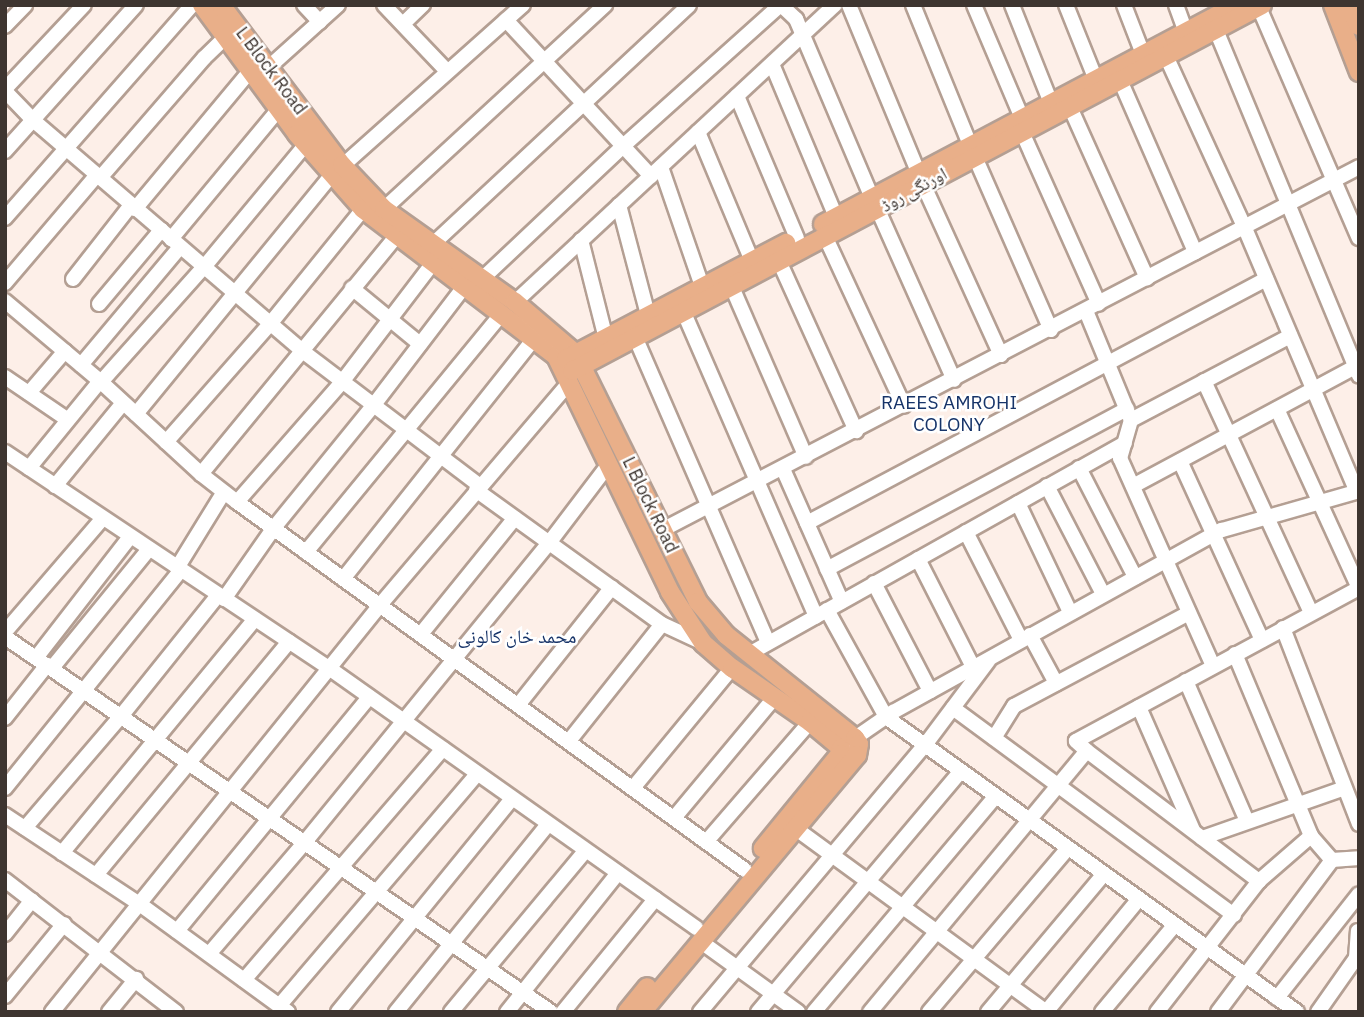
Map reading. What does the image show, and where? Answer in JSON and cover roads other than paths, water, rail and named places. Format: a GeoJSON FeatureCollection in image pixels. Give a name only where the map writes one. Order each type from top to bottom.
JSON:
{"type":"FeatureCollection","features":[{"type":"Feature","properties":{"kind":"main road","name":"L Block Road"},"geometry":{"type":"LineString","coordinates":[[202,5],[226,37],[259,69],[363,209],[571,368],[609,464],[670,592],[704,643],[732,668],[775,698],[848,743]]}},
{"type":"Feature","properties":{"kind":"main road","name":"L Block Road"},"geometry":{"type":"LineString","coordinates":[[221,5],[279,109],[306,144],[384,209],[515,302],[571,368],[662,530],[698,602],[726,635],[848,743]]}},
{"type":"Feature","properties":{"kind":"main road"},"geometry":{"type":"LineString","coordinates":[[1333,5],[1359,72]]}},
{"type":"Feature","properties":{"kind":"main road"},"geometry":{"type":"LineString","coordinates":[[1349,5],[1359,26]]}},
{"type":"Feature","properties":{"kind":"main road","name":"اورنگی روڈ"},"geometry":{"type":"LineString","coordinates":[[1022,125],[1051,103],[1232,6]]}},
{"type":"Feature","properties":{"kind":"main road","name":"اورنگی روڈ"},"geometry":{"type":"LineString","coordinates":[[571,368],[648,315],[702,286],[729,280],[779,261],[875,204],[1022,125],[1070,107],[1260,6]]}},
{"type":"Feature","properties":{"kind":"main road","name":"اورنگی روڈ"},"geometry":{"type":"LineString","coordinates":[[608,345],[635,339],[684,313],[752,261],[836,217],[875,204]]}},
{"type":"Feature","properties":{"kind":"main road"},"geometry":{"type":"LineString","coordinates":[[626,1012],[698,934],[795,828],[860,750],[848,743],[745,870],[698,934],[642,1012]]}},
{"type":"Feature","properties":{"kind":"street"},"geometry":{"type":"LineString","coordinates":[[5,26],[24,5]]}},
{"type":"Feature","properties":{"kind":"street"},"geometry":{"type":"LineString","coordinates":[[84,5],[5,90],[22,109],[301,350],[515,518],[662,624],[704,643]]}},
{"type":"Feature","properties":{"kind":"street"},"geometry":{"type":"LineString","coordinates":[[5,151],[136,5]]}},
{"type":"Feature","properties":{"kind":"street"},"geometry":{"type":"LineString","coordinates":[[5,218],[192,5]]}},
{"type":"Feature","properties":{"kind":"street"},"geometry":{"type":"LineString","coordinates":[[304,5],[320,22]]}},
{"type":"Feature","properties":{"kind":"street"},"geometry":{"type":"LineString","coordinates":[[73,279],[133,207],[259,69],[338,5]]}},
{"type":"Feature","properties":{"kind":"street"},"geometry":{"type":"LineString","coordinates":[[384,5],[446,70]]}},
{"type":"Feature","properties":{"kind":"street"},"geometry":{"type":"LineString","coordinates":[[402,24],[423,5]]}},
{"type":"Feature","properties":{"kind":"street"},"geometry":{"type":"LineString","coordinates":[[136,414],[336,171],[446,70],[523,5]]}},
{"type":"Feature","properties":{"kind":"street"},"geometry":{"type":"LineString","coordinates":[[384,209],[605,5]]}},
{"type":"Feature","properties":{"kind":"street"},"geometry":{"type":"LineString","coordinates":[[433,244],[689,5]]}},
{"type":"Feature","properties":{"kind":"street"},"geometry":{"type":"LineString","coordinates":[[482,279],[622,147],[781,5],[796,19],[954,380]]}},
{"type":"Feature","properties":{"kind":"street"},"geometry":{"type":"LineString","coordinates":[[515,302],[835,5]]}},
{"type":"Feature","properties":{"kind":"street"},"geometry":{"type":"LineString","coordinates":[[849,5],[921,179],[1001,355]]}},
{"type":"Feature","properties":{"kind":"street"},"geometry":{"type":"LineString","coordinates":[[913,5],[1051,330]]}},
{"type":"Feature","properties":{"kind":"street"},"geometry":{"type":"LineString","coordinates":[[974,5],[1092,308],[1107,363],[1129,415],[1120,458],[1213,666]]}},
{"type":"Feature","properties":{"kind":"street"},"geometry":{"type":"LineString","coordinates":[[1012,5],[1051,103]]}},
{"type":"Feature","properties":{"kind":"street"},"geometry":{"type":"LineString","coordinates":[[1066,5],[1096,80]]}},
{"type":"Feature","properties":{"kind":"street"},"geometry":{"type":"LineString","coordinates":[[1124,5],[1143,54]]}},
{"type":"Feature","properties":{"kind":"street"},"geometry":{"type":"LineString","coordinates":[[1176,5],[1186,32]]}},
{"type":"Feature","properties":{"kind":"street"},"geometry":{"type":"LineString","coordinates":[[1260,6],[1359,238]]}},
{"type":"Feature","properties":{"kind":"street"},"geometry":{"type":"LineString","coordinates":[[506,20],[622,147],[656,172],[702,286]]}},
{"type":"Feature","properties":{"kind":"street"},"geometry":{"type":"LineString","coordinates":[[1133,486],[1312,390],[1358,369],[1216,30]]}},
{"type":"Feature","properties":{"kind":"street"},"geometry":{"type":"LineString","coordinates":[[5,284],[204,58],[226,37]]}},
{"type":"Feature","properties":{"kind":"street"},"geometry":{"type":"LineString","coordinates":[[848,743],[886,717],[991,656],[1214,535],[1266,516],[1358,491],[1312,390],[1244,226],[1166,56]]}},
{"type":"Feature","properties":{"kind":"street"},"geometry":{"type":"LineString","coordinates":[[772,64],[836,217]]}},
{"type":"Feature","properties":{"kind":"street"},"geometry":{"type":"LineString","coordinates":[[1120,80],[1195,252]]}},
{"type":"Feature","properties":{"kind":"street"},"geometry":{"type":"LineString","coordinates":[[737,96],[797,238]]}},
{"type":"Feature","properties":{"kind":"street"},"geometry":{"type":"LineString","coordinates":[[5,103],[22,109]]}},
{"type":"Feature","properties":{"kind":"street"},"geometry":{"type":"LineString","coordinates":[[1070,107],[1147,278]]}},
{"type":"Feature","properties":{"kind":"street"},"geometry":{"type":"LineString","coordinates":[[81,365],[171,239],[279,109]]}},
{"type":"Feature","properties":{"kind":"street"},"geometry":{"type":"LineString","coordinates":[[698,132],[752,261]]}},
{"type":"Feature","properties":{"kind":"street"},"geometry":{"type":"LineString","coordinates":[[29,468],[101,382],[204,267],[306,144]]}},
{"type":"Feature","properties":{"kind":"street"},"geometry":{"type":"LineString","coordinates":[[662,530],[1051,330],[1359,167]]}},
{"type":"Feature","properties":{"kind":"street"},"geometry":{"type":"LineString","coordinates":[[619,205],[648,315]]}},
{"type":"Feature","properties":{"kind":"street"},"geometry":{"type":"LineString","coordinates":[[166,442],[270,324],[363,209]]}},
{"type":"Feature","properties":{"kind":"street"},"geometry":{"type":"LineString","coordinates":[[201,474],[397,235]]}},
{"type":"Feature","properties":{"kind":"street"},"geometry":{"type":"LineString","coordinates":[[825,236],[904,406]]}},
{"type":"Feature","properties":{"kind":"street"},"geometry":{"type":"LineString","coordinates":[[99,304],[171,239]]}},
{"type":"Feature","properties":{"kind":"street"},"geometry":{"type":"LineString","coordinates":[[581,240],[608,345]]}},
{"type":"Feature","properties":{"kind":"street"},"geometry":{"type":"LineString","coordinates":[[779,261],[856,431]]}},
{"type":"Feature","properties":{"kind":"street"},"geometry":{"type":"LineString","coordinates":[[237,502],[342,382],[433,263]]}},
{"type":"Feature","properties":{"kind":"street"},"geometry":{"type":"LineString","coordinates":[[807,523],[1266,279]]}},
{"type":"Feature","properties":{"kind":"street"},"geometry":{"type":"LineString","coordinates":[[729,280],[806,457]]}},
{"type":"Feature","properties":{"kind":"street"},"geometry":{"type":"LineString","coordinates":[[25,828],[221,597],[464,287]]}},
{"type":"Feature","properties":{"kind":"street"},"geometry":{"type":"LineString","coordinates":[[352,288],[420,344]]}},
{"type":"Feature","properties":{"kind":"street"},"geometry":{"type":"LineString","coordinates":[[5,301],[101,382],[201,474],[237,502],[455,657],[745,870]]}},
{"type":"Feature","properties":{"kind":"street"},"geometry":{"type":"LineString","coordinates":[[684,313],[757,482],[821,613],[886,717],[1207,949],[1277,1004],[1297,1012]]}},
{"type":"Feature","properties":{"kind":"street"},"geometry":{"type":"LineString","coordinates":[[306,552],[501,315]]}},
{"type":"Feature","properties":{"kind":"street"},"geometry":{"type":"LineString","coordinates":[[827,569],[1129,415],[1204,382],[1290,335]]}},
{"type":"Feature","properties":{"kind":"street"},"geometry":{"type":"LineString","coordinates":[[343,579],[535,338]]}},
{"type":"Feature","properties":{"kind":"street"},"geometry":{"type":"LineString","coordinates":[[635,339],[768,643]]}},
{"type":"Feature","properties":{"kind":"street"},"geometry":{"type":"LineString","coordinates":[[29,393],[65,351]]}},
{"type":"Feature","properties":{"kind":"street"},"geometry":{"type":"LineString","coordinates":[[52,1012],[141,905],[380,605],[478,488],[571,368]]}},
{"type":"Feature","properties":{"kind":"street"},"geometry":{"type":"LineString","coordinates":[[5,377],[68,420]]}},
{"type":"Feature","properties":{"kind":"street"},"geometry":{"type":"LineString","coordinates":[[1204,382],[1311,613]]}},
{"type":"Feature","properties":{"kind":"street"},"geometry":{"type":"LineString","coordinates":[[55,486],[123,403]]}},
{"type":"Feature","properties":{"kind":"street"},"geometry":{"type":"LineString","coordinates":[[1259,881],[1076,741],[1359,588],[1277,409]]}},
{"type":"Feature","properties":{"kind":"street"},"geometry":{"type":"LineString","coordinates":[[749,654],[1125,443]]}},
{"type":"Feature","properties":{"kind":"street"},"geometry":{"type":"LineString","coordinates":[[8,460],[29,468],[404,720],[655,899],[737,967],[798,1012]]}},
{"type":"Feature","properties":{"kind":"street"},"geometry":{"type":"LineString","coordinates":[[1181,461],[1262,640]]}},
{"type":"Feature","properties":{"kind":"street"},"geometry":{"type":"LineString","coordinates":[[209,954],[404,720],[609,464]]}},
{"type":"Feature","properties":{"kind":"street"},"geometry":{"type":"LineString","coordinates":[[1079,468],[1135,577]]}},
{"type":"Feature","properties":{"kind":"street"},"geometry":{"type":"LineString","coordinates":[[783,469],[842,602]]}},
{"type":"Feature","properties":{"kind":"street"},"geometry":{"type":"LineString","coordinates":[[1047,486],[1103,594]]}},
{"type":"Feature","properties":{"kind":"street"},"geometry":{"type":"LineString","coordinates":[[5,789],[179,569],[224,492]]}},
{"type":"Feature","properties":{"kind":"street"},"geometry":{"type":"LineString","coordinates":[[1018,503],[1070,612]]}},
{"type":"Feature","properties":{"kind":"street"},"geometry":{"type":"LineString","coordinates":[[103,518],[7,640],[122,715],[551,1012]]}},
{"type":"Feature","properties":{"kind":"street"},"geometry":{"type":"LineString","coordinates":[[421,634],[515,518]]}},
{"type":"Feature","properties":{"kind":"street"},"geometry":{"type":"LineString","coordinates":[[966,532],[1025,637],[1056,683]]}},
{"type":"Feature","properties":{"kind":"street"},"geometry":{"type":"LineString","coordinates":[[5,718],[45,664],[130,537]]}},
{"type":"Feature","properties":{"kind":"street"},"geometry":{"type":"LineString","coordinates":[[45,664],[149,550]]}},
{"type":"Feature","properties":{"kind":"street"},"geometry":{"type":"LineString","coordinates":[[918,559],[973,667]]}},
{"type":"Feature","properties":{"kind":"street"},"geometry":{"type":"LineString","coordinates":[[874,583],[930,691]]}},
{"type":"Feature","properties":{"kind":"street"},"geometry":{"type":"LineString","coordinates":[[519,704],[612,587]]}},
{"type":"Feature","properties":{"kind":"street"},"geometry":{"type":"LineString","coordinates":[[994,738],[1014,706],[1189,613]]}},
{"type":"Feature","properties":{"kind":"street"},"geometry":{"type":"LineString","coordinates":[[62,853],[255,619]]}},
{"type":"Feature","properties":{"kind":"street"},"geometry":{"type":"LineString","coordinates":[[569,741],[662,624]]}},
{"type":"Feature","properties":{"kind":"street"},"geometry":{"type":"LineString","coordinates":[[1283,628],[1359,824]]}},
{"type":"Feature","properties":{"kind":"street"},"geometry":{"type":"LineString","coordinates":[[96,875],[289,642]]}},
{"type":"Feature","properties":{"kind":"street"},"geometry":{"type":"LineString","coordinates":[[1235,654],[1311,836],[1332,860]]}},
{"type":"Feature","properties":{"kind":"street"},"geometry":{"type":"LineString","coordinates":[[700,1012],[925,746],[991,656]]}},
{"type":"Feature","properties":{"kind":"street"},"geometry":{"type":"LineString","coordinates":[[633,788],[732,668]]}},
{"type":"Feature","properties":{"kind":"street"},"geometry":{"type":"LineString","coordinates":[[1185,681],[1247,821]]}},
{"type":"Feature","properties":{"kind":"street"},"geometry":{"type":"LineString","coordinates":[[177,931],[369,697]]}},
{"type":"Feature","properties":{"kind":"street"},"geometry":{"type":"LineString","coordinates":[[674,818],[775,698]]}},
{"type":"Feature","properties":{"kind":"street"},"geometry":{"type":"LineString","coordinates":[[1139,706],[1198,834]]}},
{"type":"Feature","properties":{"kind":"street"},"geometry":{"type":"LineString","coordinates":[[953,708],[1234,915]]}},
{"type":"Feature","properties":{"kind":"street"},"geometry":{"type":"LineString","coordinates":[[706,842],[810,722]]}},
{"type":"Feature","properties":{"kind":"street"},"geometry":{"type":"LineString","coordinates":[[244,980],[443,749]]}},
{"type":"Feature","properties":{"kind":"street"},"geometry":{"type":"LineString","coordinates":[[870,1012],[1087,751]]}},
{"type":"Feature","properties":{"kind":"street"},"geometry":{"type":"LineString","coordinates":[[758,1012],[961,771]]}},
{"type":"Feature","properties":{"kind":"street"},"geometry":{"type":"LineString","coordinates":[[5,815],[141,905],[283,1009],[375,892],[477,774]]}},
{"type":"Feature","properties":{"kind":"street"},"geometry":{"type":"LineString","coordinates":[[1198,834],[1247,821],[1345,788]]}},
{"type":"Feature","properties":{"kind":"street"},"geometry":{"type":"LineString","coordinates":[[814,1012],[995,797]]}},
{"type":"Feature","properties":{"kind":"street"},"geometry":{"type":"LineString","coordinates":[[338,1012],[512,799]]}},
{"type":"Feature","properties":{"kind":"street"},"geometry":{"type":"LineString","coordinates":[[396,1012],[548,824]]}},
{"type":"Feature","properties":{"kind":"street"},"geometry":{"type":"LineString","coordinates":[[795,828],[976,957],[1046,1012],[1138,900]]}},
{"type":"Feature","properties":{"kind":"street"},"geometry":{"type":"LineString","coordinates":[[1157,1012],[1259,881],[1311,836]]}},
{"type":"Feature","properties":{"kind":"street"},"geometry":{"type":"LineString","coordinates":[[929,1012],[1067,849]]}},
{"type":"Feature","properties":{"kind":"street"},"geometry":{"type":"LineString","coordinates":[[451,1012],[585,851]]}},
{"type":"Feature","properties":{"kind":"street"},"geometry":{"type":"LineString","coordinates":[[1218,1012],[1332,860],[1359,858]]}},
{"type":"Feature","properties":{"kind":"street"},"geometry":{"type":"LineString","coordinates":[[507,1012],[618,873]]}},
{"type":"Feature","properties":{"kind":"street"},"geometry":{"type":"LineString","coordinates":[[988,1012],[1103,875]]}},
{"type":"Feature","properties":{"kind":"street"},"geometry":{"type":"LineString","coordinates":[[5,880],[136,979],[172,1010]]}},
{"type":"Feature","properties":{"kind":"street"},"geometry":{"type":"LineString","coordinates":[[1277,1004],[1359,894]]}},
{"type":"Feature","properties":{"kind":"street"},"geometry":{"type":"LineString","coordinates":[[563,1012],[655,899]]}},
{"type":"Feature","properties":{"kind":"street"},"geometry":{"type":"LineString","coordinates":[[5,934],[32,900]]}},
{"type":"Feature","properties":{"kind":"street"},"geometry":{"type":"LineString","coordinates":[[5,996],[64,924]]}},
{"type":"Feature","properties":{"kind":"street"},"geometry":{"type":"LineString","coordinates":[[1102,1012],[1174,926]]}},
{"type":"Feature","properties":{"kind":"street"},"geometry":{"type":"LineString","coordinates":[[1318,1012],[1356,958],[1358,931]]}},
{"type":"Feature","properties":{"kind":"street"},"geometry":{"type":"LineString","coordinates":[[109,1012],[136,979]]}},
{"type":"Feature","properties":{"kind":"district","name":"RAEES AMROHI COLONY"},"geometry":{"type":"Point","coordinates":[949,414]}},
{"type":"Feature","properties":{"kind":"district","name":"محمد خان کالونی"},"geometry":{"type":"Point","coordinates":[517,637]}}]}
